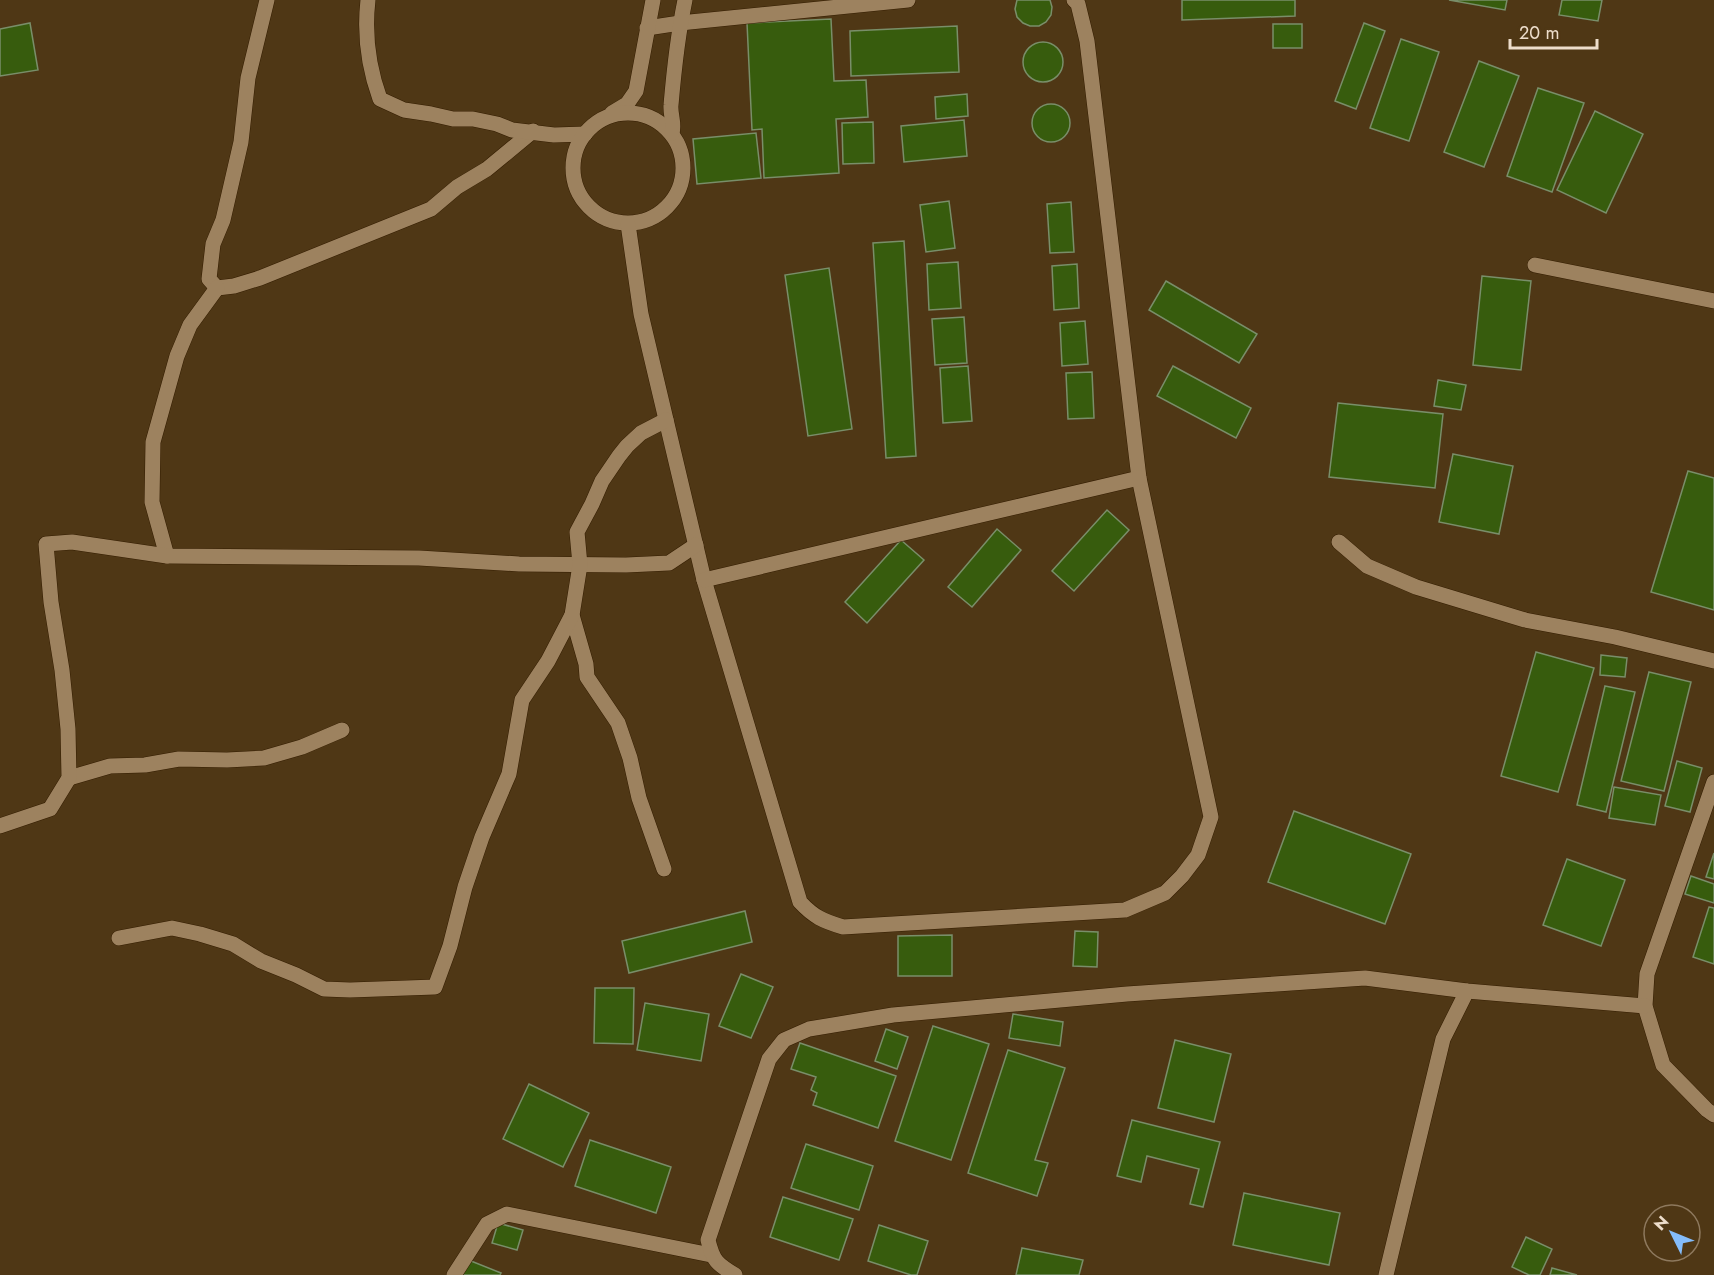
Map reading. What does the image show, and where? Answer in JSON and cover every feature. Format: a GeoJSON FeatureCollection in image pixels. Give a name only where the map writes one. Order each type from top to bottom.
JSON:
{"type":"FeatureCollection","features":[{"type":"Feature","properties":{"kind":"street"},"geometry":{"type":"LineString","coordinates":[[217,288],[209,279],[213,244],[224,220],[241,141],[248,78],[267,0]]}},
{"type":"Feature","properties":{"kind":"street"},"geometry":{"type":"LineString","coordinates":[[368,0],[366,31],[368,57],[372,79],[380,99],[404,110],[453,119],[473,119],[512,130],[554,135],[585,134]]}},
{"type":"Feature","properties":{"kind":"street"},"geometry":{"type":"LineString","coordinates":[[604,118],[628,112],[652,118],[672,133],[682,155],[682,180],[671,202],[652,218],[628,224],[604,218],[585,203],[574,180],[574,156],[585,134],[604,118],[627,104],[636,91],[653,0]]}},
{"type":"Feature","properties":{"kind":"street"},"geometry":{"type":"LineString","coordinates":[[672,133],[671,108],[680,23],[685,0]]}},
{"type":"Feature","properties":{"kind":"street"},"geometry":{"type":"LineString","coordinates":[[647,28],[908,0]]}},
{"type":"Feature","properties":{"kind":"street"},"geometry":{"type":"LineString","coordinates":[[628,224],[641,314],[704,580],[800,902],[811,914],[824,922],[843,927],[1125,910],[1165,893],[1198,855],[1211,817],[1140,478],[1087,42],[1078,4],[1074,0]]}},
{"type":"Feature","properties":{"kind":"street"},"geometry":{"type":"LineString","coordinates":[[166,556],[152,502],[153,442],[177,356],[190,325],[217,288],[234,286],[260,278],[431,210],[457,187],[487,169],[533,131]]}},
{"type":"Feature","properties":{"kind":"street"},"geometry":{"type":"LineString","coordinates":[[1535,265],[1714,301]]}},
{"type":"Feature","properties":{"kind":"street"},"geometry":{"type":"LineString","coordinates":[[120,938],[172,928],[200,934],[233,944],[261,960],[324,989],[435,987],[450,946],[465,887],[482,837],[509,774],[522,700],[548,661],[572,615],[580,565],[578,532],[602,481],[627,446],[641,434],[666,420]]}},
{"type":"Feature","properties":{"kind":"street"},"geometry":{"type":"LineString","coordinates":[[704,580],[1140,478]]}},
{"type":"Feature","properties":{"kind":"street"},"geometry":{"type":"LineString","coordinates":[[0,826],[50,809],[69,778],[68,729],[62,670],[51,602],[46,544],[72,542],[166,556],[408,558],[580,565],[669,563],[696,545]]}},
{"type":"Feature","properties":{"kind":"street"},"geometry":{"type":"LineString","coordinates":[[1339,542],[1367,566],[1416,588],[1525,620],[1615,637],[1714,661]]}},
{"type":"Feature","properties":{"kind":"street"},"geometry":{"type":"LineString","coordinates":[[572,615],[586,664],[587,677],[618,723],[630,758],[639,798],[664,869]]}},
{"type":"Feature","properties":{"kind":"street"},"geometry":{"type":"LineString","coordinates":[[69,778],[110,766],[145,765],[179,759],[264,758],[302,747],[342,730]]}},
{"type":"Feature","properties":{"kind":"street"},"geometry":{"type":"LineString","coordinates":[[1714,782],[1647,974],[1645,1006],[1663,1065],[1714,1115]]}},
{"type":"Feature","properties":{"kind":"street"},"geometry":{"type":"LineString","coordinates":[[735,1275],[721,1266],[711,1255],[708,1240],[769,1059],[784,1040],[809,1029],[893,1014],[1127,994],[1365,978],[1467,991],[1645,1006]]}},
{"type":"Feature","properties":{"kind":"street"},"geometry":{"type":"LineString","coordinates":[[1386,1275],[1443,1039],[1467,991]]}},
{"type":"Feature","properties":{"kind":"street"},"geometry":{"type":"LineString","coordinates":[[454,1275],[487,1224],[507,1214],[711,1255]]}},
{"type":"Feature","properties":{"kind":"building"},"geometry":{"type":"Polygon","coordinates":[[[1017,0],[1050,0],[1051,15],[1039,26],[1023,23],[1017,17],[1015,9],[1017,0]]]}},
{"type":"Feature","properties":{"kind":"building"},"geometry":{"type":"Polygon","coordinates":[[[1182,0],[1295,0],[1295,16],[1182,20],[1182,0]]]}},
{"type":"Feature","properties":{"kind":"building"},"geometry":{"type":"Polygon","coordinates":[[[1449,0],[1507,0],[1505,10],[1449,0]]]}},
{"type":"Feature","properties":{"kind":"building"},"geometry":{"type":"Polygon","coordinates":[[[1562,0],[1602,0],[1598,21],[1559,15],[1562,0]]]}},
{"type":"Feature","properties":{"kind":"building"},"geometry":{"type":"Polygon","coordinates":[[[831,19],[834,81],[866,80],[868,117],[836,119],[839,173],[764,178],[762,129],[752,130],[747,23],[831,19]]]}},
{"type":"Feature","properties":{"kind":"building"},"geometry":{"type":"Polygon","coordinates":[[[30,23],[38,70],[0,76],[0,29],[30,23]]]}},
{"type":"Feature","properties":{"kind":"building"},"geometry":{"type":"Polygon","coordinates":[[[1364,23],[1385,31],[1356,109],[1335,101],[1364,23]]]}},
{"type":"Feature","properties":{"kind":"building"},"geometry":{"type":"Polygon","coordinates":[[[1273,24],[1302,24],[1302,48],[1273,48],[1273,24]]]}},
{"type":"Feature","properties":{"kind":"building"},"geometry":{"type":"Polygon","coordinates":[[[957,26],[959,72],[851,76],[850,31],[957,26]]]}},
{"type":"Feature","properties":{"kind":"building"},"geometry":{"type":"Polygon","coordinates":[[[1401,39],[1439,52],[1409,141],[1370,128],[1401,39]]]}},
{"type":"Feature","properties":{"kind":"building"},"geometry":{"type":"Polygon","coordinates":[[[1043,42],[1057,48],[1063,62],[1057,76],[1043,82],[1029,76],[1023,62],[1029,48],[1043,42]]]}},
{"type":"Feature","properties":{"kind":"building"},"geometry":{"type":"Polygon","coordinates":[[[1479,61],[1519,76],[1484,167],[1444,152],[1479,61]]]}},
{"type":"Feature","properties":{"kind":"building"},"geometry":{"type":"Polygon","coordinates":[[[1538,88],[1584,103],[1552,192],[1507,176],[1538,88]]]}},
{"type":"Feature","properties":{"kind":"building"},"geometry":{"type":"Polygon","coordinates":[[[967,94],[968,116],[936,119],[935,97],[967,94]]]}},
{"type":"Feature","properties":{"kind":"building"},"geometry":{"type":"Polygon","coordinates":[[[1051,104],[1058,105],[1064,110],[1069,116],[1069,130],[1064,136],[1058,141],[1051,142],[1044,141],[1038,136],[1033,130],[1032,123],[1033,116],[1038,110],[1044,105],[1051,104]]]}},
{"type":"Feature","properties":{"kind":"building"},"geometry":{"type":"Polygon","coordinates":[[[1595,111],[1643,134],[1606,213],[1557,190],[1595,111]]]}},
{"type":"Feature","properties":{"kind":"building"},"geometry":{"type":"Polygon","coordinates":[[[964,120],[967,156],[904,162],[901,126],[964,120]]]}},
{"type":"Feature","properties":{"kind":"building"},"geometry":{"type":"Polygon","coordinates":[[[873,122],[874,163],[843,164],[842,123],[873,122]]]}},
{"type":"Feature","properties":{"kind":"building"},"geometry":{"type":"Polygon","coordinates":[[[756,133],[761,178],[697,184],[693,139],[756,133]]]}},
{"type":"Feature","properties":{"kind":"building"},"geometry":{"type":"Polygon","coordinates":[[[949,201],[955,248],[926,252],[920,205],[949,201]]]}},
{"type":"Feature","properties":{"kind":"building"},"geometry":{"type":"Polygon","coordinates":[[[1071,202],[1074,252],[1050,253],[1047,204],[1071,202]]]}},
{"type":"Feature","properties":{"kind":"building"},"geometry":{"type":"Polygon","coordinates":[[[904,241],[916,456],[886,458],[873,243],[904,241]]]}},
{"type":"Feature","properties":{"kind":"building"},"geometry":{"type":"Polygon","coordinates":[[[958,262],[961,308],[929,310],[927,264],[958,262]]]}},
{"type":"Feature","properties":{"kind":"building"},"geometry":{"type":"Polygon","coordinates":[[[1077,264],[1079,308],[1054,310],[1052,266],[1077,264]]]}},
{"type":"Feature","properties":{"kind":"building"},"geometry":{"type":"Polygon","coordinates":[[[829,268],[852,429],[808,436],[785,275],[829,268]]]}},
{"type":"Feature","properties":{"kind":"building"},"geometry":{"type":"Polygon","coordinates":[[[1482,276],[1531,281],[1521,370],[1473,365],[1482,276]]]}},
{"type":"Feature","properties":{"kind":"building"},"geometry":{"type":"Polygon","coordinates":[[[1166,281],[1257,334],[1239,363],[1149,310],[1166,281]]]}},
{"type":"Feature","properties":{"kind":"building"},"geometry":{"type":"Polygon","coordinates":[[[964,317],[967,363],[935,365],[932,319],[964,317]]]}},
{"type":"Feature","properties":{"kind":"building"},"geometry":{"type":"Polygon","coordinates":[[[1085,321],[1088,364],[1062,366],[1060,323],[1085,321]]]}},
{"type":"Feature","properties":{"kind":"building"},"geometry":{"type":"Polygon","coordinates":[[[968,366],[972,421],[943,423],[940,368],[968,366]]]}},
{"type":"Feature","properties":{"kind":"building"},"geometry":{"type":"Polygon","coordinates":[[[1173,366],[1251,408],[1236,438],[1157,396],[1173,366]]]}},
{"type":"Feature","properties":{"kind":"building"},"geometry":{"type":"Polygon","coordinates":[[[1092,372],[1094,418],[1068,419],[1066,373],[1092,372]]]}},
{"type":"Feature","properties":{"kind":"building"},"geometry":{"type":"Polygon","coordinates":[[[1438,380],[1466,385],[1461,410],[1434,406],[1438,380]]]}},
{"type":"Feature","properties":{"kind":"building"},"geometry":{"type":"Polygon","coordinates":[[[1338,403],[1443,414],[1435,488],[1329,477],[1338,403]]]}},
{"type":"Feature","properties":{"kind":"building"},"geometry":{"type":"Polygon","coordinates":[[[1453,454],[1513,466],[1499,534],[1439,522],[1453,454]]]}},
{"type":"Feature","properties":{"kind":"building"},"geometry":{"type":"Polygon","coordinates":[[[1688,471],[1714,478],[1714,610],[1651,592],[1688,471]]]}},
{"type":"Feature","properties":{"kind":"building"},"geometry":{"type":"Polygon","coordinates":[[[1107,510],[1129,530],[1074,591],[1052,571],[1107,510]]]}},
{"type":"Feature","properties":{"kind":"building"},"geometry":{"type":"Polygon","coordinates":[[[997,529],[1021,550],[972,607],[948,587],[997,529]]]}},
{"type":"Feature","properties":{"kind":"building"},"geometry":{"type":"Polygon","coordinates":[[[901,540],[924,560],[867,623],[845,602],[901,540]]]}},
{"type":"Feature","properties":{"kind":"building"},"geometry":{"type":"Polygon","coordinates":[[[1536,652],[1594,668],[1558,792],[1501,776],[1536,652]]]}},
{"type":"Feature","properties":{"kind":"building"},"geometry":{"type":"Polygon","coordinates":[[[1601,655],[1627,658],[1625,677],[1600,675],[1601,655]]]}},
{"type":"Feature","properties":{"kind":"building"},"geometry":{"type":"Polygon","coordinates":[[[1649,672],[1691,682],[1664,791],[1621,781],[1649,672]]]}},
{"type":"Feature","properties":{"kind":"building"},"geometry":{"type":"Polygon","coordinates":[[[1605,686],[1635,692],[1606,812],[1577,805],[1605,686]]]}},
{"type":"Feature","properties":{"kind":"building"},"geometry":{"type":"Polygon","coordinates":[[[1677,761],[1702,768],[1690,812],[1665,806],[1677,761]]]}},
{"type":"Feature","properties":{"kind":"building"},"geometry":{"type":"Polygon","coordinates":[[[1614,787],[1661,795],[1655,825],[1609,818],[1614,787]]]}},
{"type":"Feature","properties":{"kind":"building"},"geometry":{"type":"Polygon","coordinates":[[[1294,811],[1411,854],[1385,924],[1268,882],[1294,811]]]}},
{"type":"Feature","properties":{"kind":"building"},"geometry":{"type":"Polygon","coordinates":[[[1714,853],[1714,879],[1706,877],[1714,853]]]}},
{"type":"Feature","properties":{"kind":"building"},"geometry":{"type":"Polygon","coordinates":[[[1567,859],[1625,880],[1601,946],[1543,925],[1567,859]]]}},
{"type":"Feature","properties":{"kind":"building"},"geometry":{"type":"Polygon","coordinates":[[[1691,876],[1714,884],[1714,903],[1685,894],[1691,876]]]}},
{"type":"Feature","properties":{"kind":"building"},"geometry":{"type":"Polygon","coordinates":[[[1709,907],[1714,908],[1714,964],[1693,957],[1709,907]]]}},
{"type":"Feature","properties":{"kind":"building"},"geometry":{"type":"Polygon","coordinates":[[[745,911],[752,942],[629,973],[622,941],[745,911]]]}},
{"type":"Feature","properties":{"kind":"building"},"geometry":{"type":"Polygon","coordinates":[[[1075,931],[1098,932],[1097,967],[1073,966],[1075,931]]]}},
{"type":"Feature","properties":{"kind":"building"},"geometry":{"type":"Polygon","coordinates":[[[952,935],[952,976],[898,976],[898,936],[952,935]]]}},
{"type":"Feature","properties":{"kind":"building"},"geometry":{"type":"Polygon","coordinates":[[[741,974],[773,987],[751,1038],[719,1026],[741,974]]]}},
{"type":"Feature","properties":{"kind":"building"},"geometry":{"type":"Polygon","coordinates":[[[595,988],[634,988],[633,1044],[594,1043],[595,988]]]}},
{"type":"Feature","properties":{"kind":"building"},"geometry":{"type":"Polygon","coordinates":[[[645,1003],[709,1014],[701,1061],[637,1050],[645,1003]]]}},
{"type":"Feature","properties":{"kind":"building"},"geometry":{"type":"Polygon","coordinates":[[[1013,1014],[1063,1022],[1060,1046],[1009,1038],[1013,1014]]]}},
{"type":"Feature","properties":{"kind":"building"},"geometry":{"type":"Polygon","coordinates":[[[933,1026],[989,1044],[951,1160],[895,1141],[933,1026]]]}},
{"type":"Feature","properties":{"kind":"building"},"geometry":{"type":"Polygon","coordinates":[[[886,1029],[908,1037],[897,1069],[875,1061],[886,1029]]]}},
{"type":"Feature","properties":{"kind":"building"},"geometry":{"type":"Polygon","coordinates":[[[1175,1040],[1231,1054],[1214,1122],[1158,1108],[1175,1040]]]}},
{"type":"Feature","properties":{"kind":"building"},"geometry":{"type":"Polygon","coordinates":[[[800,1043],[896,1076],[878,1128],[813,1105],[817,1093],[811,1090],[816,1077],[791,1069],[800,1043]]]}},
{"type":"Feature","properties":{"kind":"building"},"geometry":{"type":"Polygon","coordinates":[[[1008,1050],[1065,1068],[1035,1160],[1048,1163],[1037,1196],[968,1173],[1008,1050]]]}},
{"type":"Feature","properties":{"kind":"building"},"geometry":{"type":"Polygon","coordinates":[[[529,1084],[589,1113],[563,1167],[503,1139],[529,1084]]]}},
{"type":"Feature","properties":{"kind":"building"},"geometry":{"type":"Polygon","coordinates":[[[1132,1120],[1220,1142],[1203,1207],[1190,1204],[1199,1169],[1147,1156],[1141,1182],[1117,1176],[1132,1120]]]}},
{"type":"Feature","properties":{"kind":"building"},"geometry":{"type":"Polygon","coordinates":[[[590,1140],[671,1167],[656,1213],[575,1186],[590,1140]]]}},
{"type":"Feature","properties":{"kind":"building"},"geometry":{"type":"Polygon","coordinates":[[[806,1144],[873,1166],[859,1210],[791,1188],[806,1144]]]}},
{"type":"Feature","properties":{"kind":"building"},"geometry":{"type":"Polygon","coordinates":[[[1244,1193],[1340,1213],[1329,1265],[1233,1245],[1244,1193]]]}},
{"type":"Feature","properties":{"kind":"building"},"geometry":{"type":"Polygon","coordinates":[[[783,1197],[853,1219],[839,1260],[770,1237],[783,1197]]]}},
{"type":"Feature","properties":{"kind":"building"},"geometry":{"type":"Polygon","coordinates":[[[498,1223],[523,1230],[517,1250],[492,1243],[498,1223]]]}},
{"type":"Feature","properties":{"kind":"building"},"geometry":{"type":"Polygon","coordinates":[[[879,1225],[928,1241],[917,1275],[868,1261],[879,1225]]]}},
{"type":"Feature","properties":{"kind":"building"},"geometry":{"type":"Polygon","coordinates":[[[1526,1237],[1552,1249],[1540,1275],[1529,1275],[1512,1267],[1526,1237]]]}},
{"type":"Feature","properties":{"kind":"building"},"geometry":{"type":"Polygon","coordinates":[[[1022,1248],[1083,1260],[1079,1275],[1016,1275],[1022,1248]]]}},
{"type":"Feature","properties":{"kind":"building"},"geometry":{"type":"Polygon","coordinates":[[[466,1259],[501,1273],[500,1275],[460,1275],[466,1259]]]}},
{"type":"Feature","properties":{"kind":"building"},"geometry":{"type":"Polygon","coordinates":[[[1552,1268],[1577,1275],[1550,1275],[1552,1268]]]}}]}
